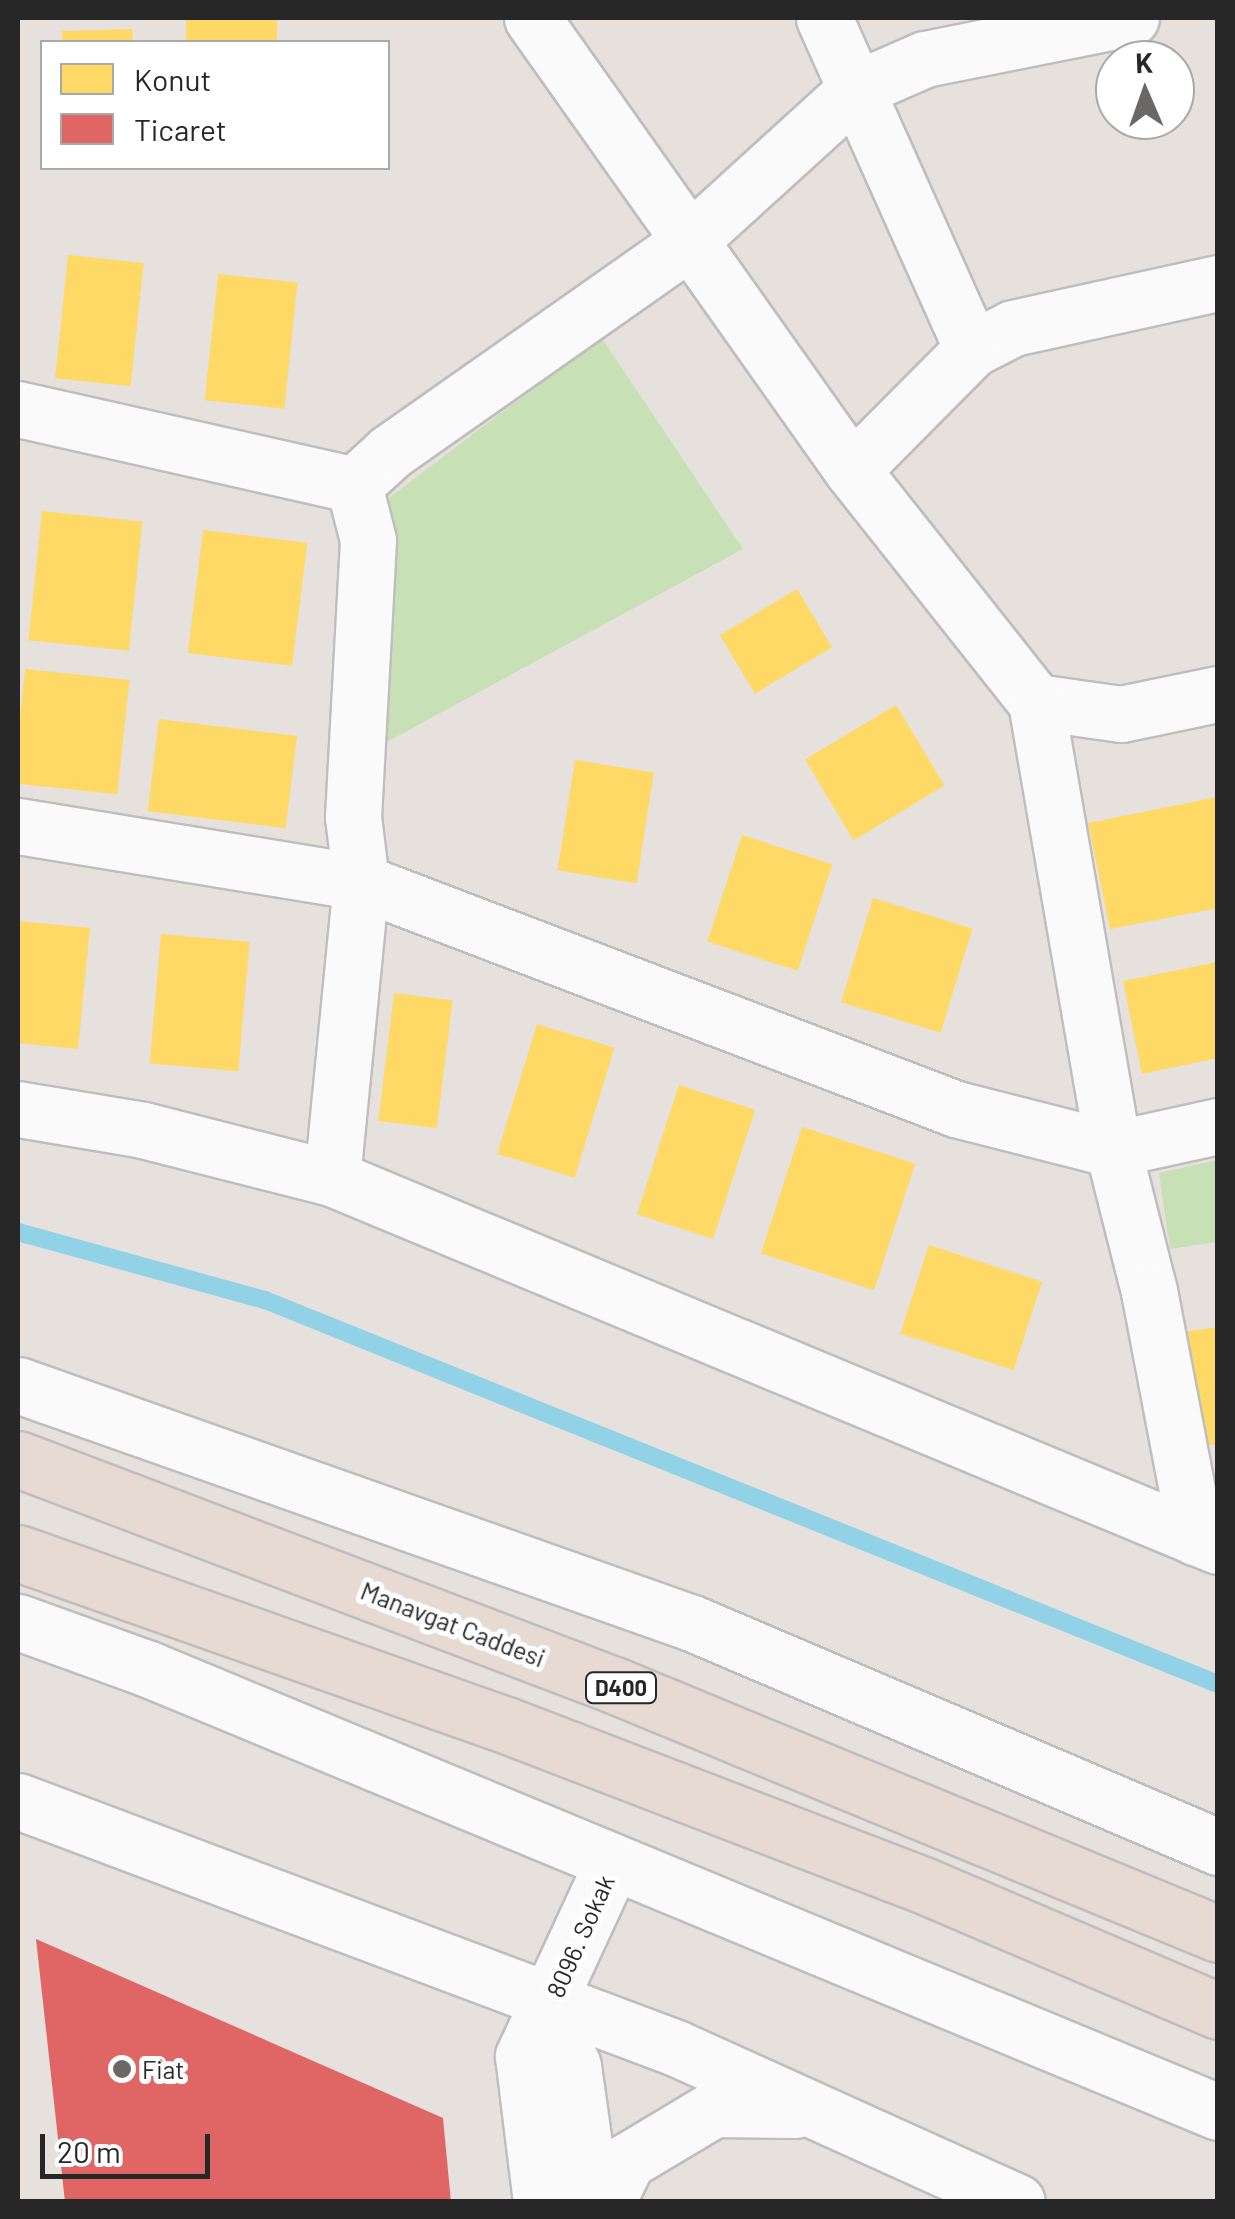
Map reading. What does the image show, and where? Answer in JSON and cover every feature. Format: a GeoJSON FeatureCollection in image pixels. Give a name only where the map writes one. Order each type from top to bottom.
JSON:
{"type":"FeatureCollection","features":[{"type":"Feature","properties":{"kind":"highway","name":"Manavgat Caddesi"},"geometry":{"type":"LineString","coordinates":[[18,1459],[614,1685],[1218,1934]]}},
{"type":"Feature","properties":{"kind":"highway"},"geometry":{"type":"LineString","coordinates":[[18,1553],[506,1725],[922,1885],[1218,2012]]}},
{"type":"Feature","properties":{"kind":"street"},"geometry":{"type":"LineString","coordinates":[[532,18],[852,470],[1036,702],[1113,1149],[1206,1542]]}},
{"type":"Feature","properties":{"kind":"street"},"geometry":{"type":"LineString","coordinates":[[824,18],[972,349]]}},
{"type":"Feature","properties":{"kind":"street"},"geometry":{"type":"LineString","coordinates":[[354,484],[390,452],[688,242],[856,89],[924,59],[1132,18]]}},
{"type":"Feature","properties":{"kind":"street"},"geometry":{"type":"LineString","coordinates":[[852,470],[972,349],[1014,328],[1218,283]]}},
{"type":"Feature","properties":{"kind":"street"},"geometry":{"type":"LineString","coordinates":[[18,409],[354,484]]}},
{"type":"Feature","properties":{"kind":"street"},"geometry":{"type":"LineString","coordinates":[[332,1178],[361,882],[354,818],[368,540],[354,484]]}},
{"type":"Feature","properties":{"kind":"street"},"geometry":{"type":"LineString","coordinates":[[1036,702],[1121,714],[1218,694]]}},
{"type":"Feature","properties":{"kind":"street"},"geometry":{"type":"LineString","coordinates":[[18,826],[361,882],[956,1109],[1113,1149],[1218,1126]]}},
{"type":"Feature","properties":{"kind":"street"},"geometry":{"type":"LineString","coordinates":[[18,1110],[143,1130],[332,1178],[1206,1542]]}},
{"type":"Feature","properties":{"kind":"street"},"geometry":{"type":"LineString","coordinates":[[18,1386],[692,1623],[1218,1847]]}},
{"type":"Feature","properties":{"kind":"street"},"geometry":{"type":"LineString","coordinates":[[18,1622],[146,1668],[1218,2112]]}},
{"type":"Feature","properties":{"kind":"street"},"geometry":{"type":"LineString","coordinates":[[18,1801],[550,2004],[812,2110],[1017,2202]]}},
{"type":"Feature","properties":{"kind":"street","name":"8096. Sokak"},"geometry":{"type":"LineString","coordinates":[[541,2202],[523,2056],[612,1863]]}},
{"type":"Feature","properties":{"kind":"street","name":"8096. Sokak"},"geometry":{"type":"LineString","coordinates":[[550,2004],[572,2066],[592,2202]]}},
{"type":"Feature","properties":{"kind":"street"},"geometry":{"type":"LineString","coordinates":[[606,2202],[627,2161],[714,2109],[812,2110]]}},
{"type":"Feature","properties":{"kind":"green space"},"geometry":{"type":"Polygon","coordinates":[[[601,337],[743,549],[383,744],[381,504],[601,337]]]}},
{"type":"Feature","properties":{"kind":"green space"},"geometry":{"type":"Polygon","coordinates":[[[1217,1160],[1217,1242],[1170,1249],[1159,1173],[1217,1160]]]}},
{"type":"Feature","properties":{"kind":"building: Konut"},"geometry":{"type":"Polygon","coordinates":[[[186,18],[277,18],[277,40],[186,40],[186,18]]]}},
{"type":"Feature","properties":{"kind":"building: Konut"},"geometry":{"type":"Polygon","coordinates":[[[132,29],[133,40],[62,40],[62,31],[132,29]]]}},
{"type":"Feature","properties":{"kind":"building: Konut"},"geometry":{"type":"Polygon","coordinates":[[[68,255],[144,263],[131,386],[55,378],[68,255]]]}},
{"type":"Feature","properties":{"kind":"building: Konut"},"geometry":{"type":"Polygon","coordinates":[[[218,274],[298,282],[284,409],[205,400],[218,274]]]}},
{"type":"Feature","properties":{"kind":"building: Konut"},"geometry":{"type":"Polygon","coordinates":[[[42,511],[142,522],[129,651],[28,640],[42,511]]]}},
{"type":"Feature","properties":{"kind":"building: Konut"},"geometry":{"type":"Polygon","coordinates":[[[203,530],[307,543],[292,666],[188,653],[203,530]]]}},
{"type":"Feature","properties":{"kind":"building: Konut"},"geometry":{"type":"Polygon","coordinates":[[[797,589],[832,647],[755,694],[720,635],[797,589]]]}},
{"type":"Feature","properties":{"kind":"building: Konut"},"geometry":{"type":"Polygon","coordinates":[[[25,669],[129,680],[117,794],[18,784],[25,669]]]}},
{"type":"Feature","properties":{"kind":"building: Konut"},"geometry":{"type":"Polygon","coordinates":[[[896,705],[944,786],[854,840],[805,760],[896,705]]]}},
{"type":"Feature","properties":{"kind":"building: Konut"},"geometry":{"type":"Polygon","coordinates":[[[159,719],[297,736],[286,828],[148,811],[159,719]]]}},
{"type":"Feature","properties":{"kind":"building: Konut"},"geometry":{"type":"Polygon","coordinates":[[[575,760],[654,773],[636,883],[557,871],[575,760]]]}},
{"type":"Feature","properties":{"kind":"building: Konut"},"geometry":{"type":"Polygon","coordinates":[[[1218,797],[1218,908],[1110,929],[1088,823],[1218,797]]]}},
{"type":"Feature","properties":{"kind":"building: Konut"},"geometry":{"type":"Polygon","coordinates":[[[742,835],[832,864],[798,971],[707,942],[742,835]]]}},
{"type":"Feature","properties":{"kind":"building: Konut"},"geometry":{"type":"Polygon","coordinates":[[[873,898],[972,928],[941,1033],[841,1002],[873,898]]]}},
{"type":"Feature","properties":{"kind":"building: Konut"},"geometry":{"type":"Polygon","coordinates":[[[18,921],[90,928],[78,1049],[18,1043],[18,921]]]}},
{"type":"Feature","properties":{"kind":"building: Konut"},"geometry":{"type":"Polygon","coordinates":[[[161,934],[250,942],[238,1071],[150,1064],[161,934]]]}},
{"type":"Feature","properties":{"kind":"building: Konut"},"geometry":{"type":"Polygon","coordinates":[[[1218,962],[1218,1058],[1142,1074],[1123,981],[1218,962]]]}},
{"type":"Feature","properties":{"kind":"building: Konut"},"geometry":{"type":"Polygon","coordinates":[[[394,993],[453,1000],[437,1128],[378,1121],[394,993]]]}},
{"type":"Feature","properties":{"kind":"building: Konut"},"geometry":{"type":"Polygon","coordinates":[[[537,1024],[614,1048],[575,1178],[497,1154],[537,1024]]]}},
{"type":"Feature","properties":{"kind":"building: Konut"},"geometry":{"type":"Polygon","coordinates":[[[679,1085],[755,1110],[713,1239],[637,1214],[679,1085]]]}},
{"type":"Feature","properties":{"kind":"building: Konut"},"geometry":{"type":"Polygon","coordinates":[[[802,1127],[915,1164],[874,1290],[761,1253],[802,1127]]]}},
{"type":"Feature","properties":{"kind":"building: Konut"},"geometry":{"type":"Polygon","coordinates":[[[929,1245],[1042,1282],[1013,1370],[900,1333],[929,1245]]]}},
{"type":"Feature","properties":{"kind":"building: Konut"},"geometry":{"type":"Polygon","coordinates":[[[1218,1327],[1218,1444],[1191,1447],[1174,1333],[1218,1327]]]}},
{"type":"Feature","properties":{"kind":"building: Ticaret"},"geometry":{"type":"Polygon","coordinates":[[[36,1939],[443,2118],[451,2202],[65,2202],[36,1939]]]}},
{"type":"Feature","properties":{"kind":"waterway"},"geometry":{"type":"LineString","coordinates":[[18,1232],[265,1300],[1218,1684]]}},
{"type":"Feature","properties":{"kind":"place","name":"Fiat"},"geometry":{"type":"Point","coordinates":[122,2069]}}]}
